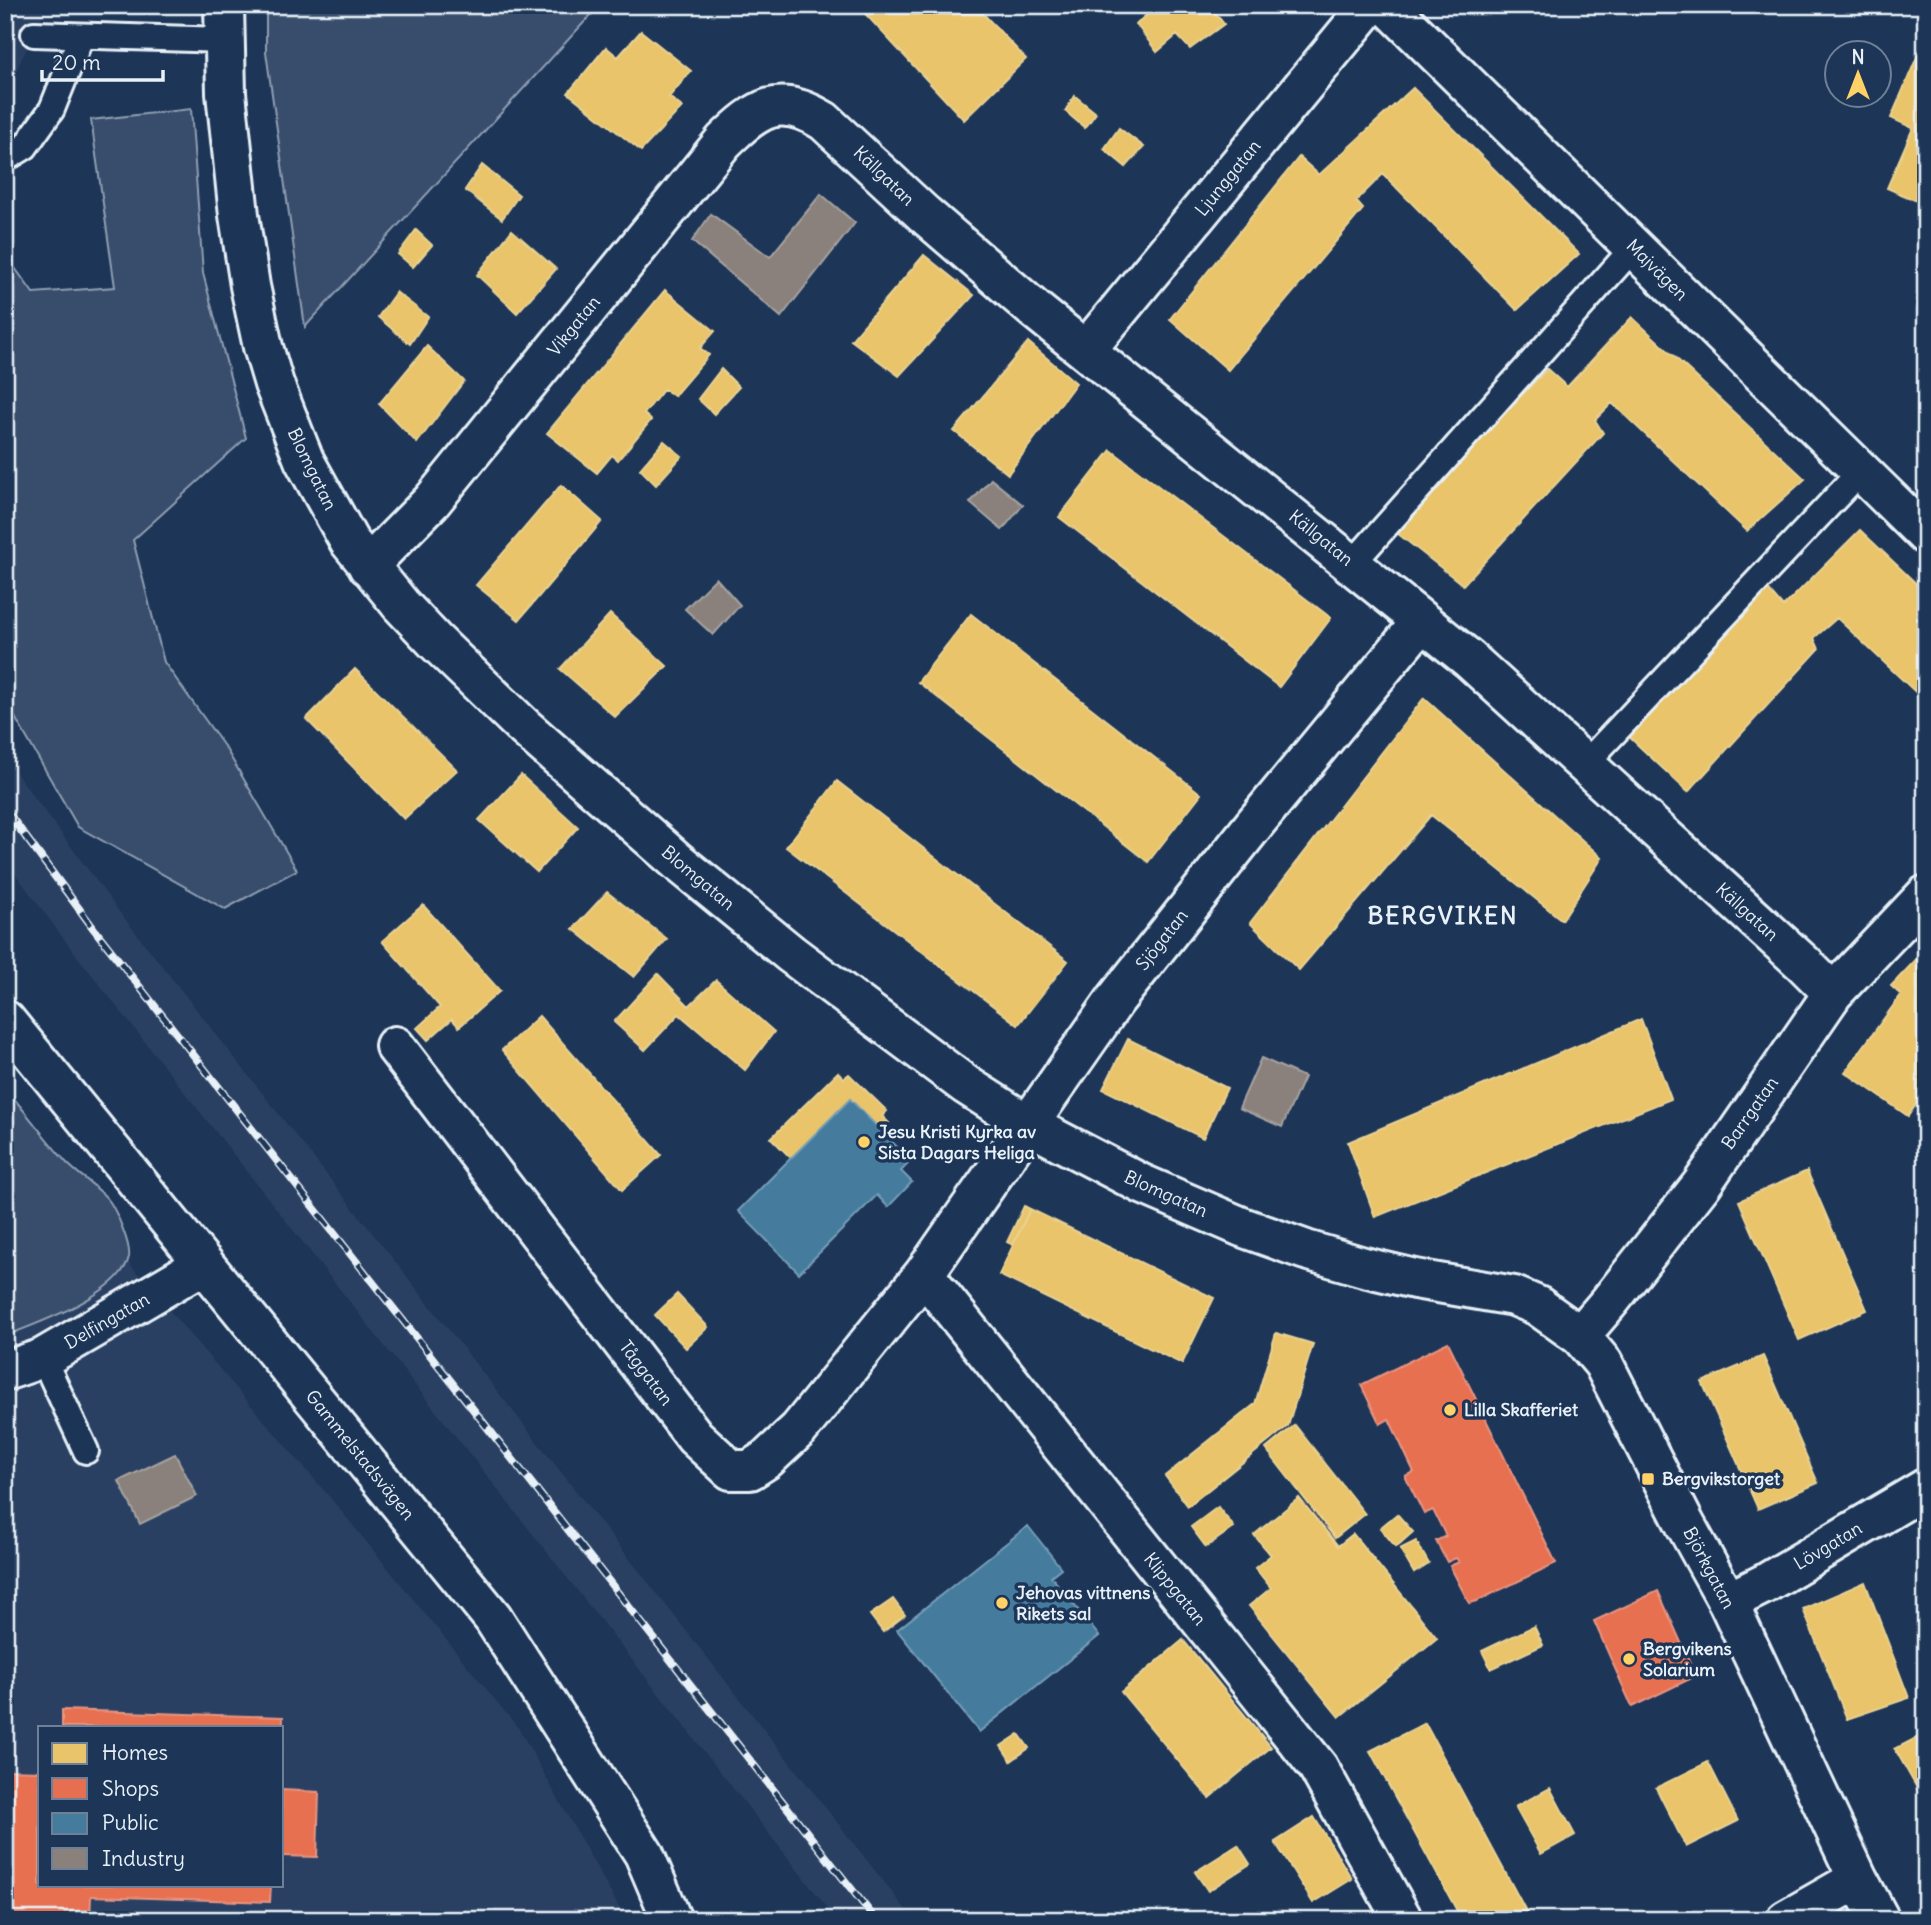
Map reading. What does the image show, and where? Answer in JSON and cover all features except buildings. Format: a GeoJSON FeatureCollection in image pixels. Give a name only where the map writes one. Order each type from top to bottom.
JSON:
{"type":"FeatureCollection","features":[{"type":"Feature","properties":{"kind":"street","name":"Ljunggatan"},"geometry":{"type":"LineString","coordinates":[[1086,350],[1370,5]]}},
{"type":"Feature","properties":{"kind":"street","name":"Majvägen"},"geometry":{"type":"LineString","coordinates":[[1387,5],[1926,536]]}},
{"type":"Feature","properties":{"kind":"street","name":"Blomgatan"},"geometry":{"type":"LineString","coordinates":[[224,23],[226,93],[239,215],[250,286],[274,384],[304,460],[349,541],[368,566],[436,642],[513,717],[677,861],[791,954],[966,1085],[1027,1124],[1142,1184],[1242,1227],[1306,1250],[1389,1273],[1514,1296],[1538,1306],[1580,1336]]}},
{"type":"Feature","properties":{"kind":"street","name":"Källgatan"},"geometry":{"type":"LineString","coordinates":[[790,106],[808,111],[824,121],[924,214],[1086,350],[1469,659],[1833,993]]}},
{"type":"Feature","properties":{"kind":"street","name":"Vikgatan"},"geometry":{"type":"LineString","coordinates":[[368,566],[432,501],[724,141],[749,117],[768,108],[790,106]]}},
{"type":"Feature","properties":{"kind":"street","name":"Sjögatan"},"geometry":{"type":"LineString","coordinates":[[924,1274],[1116,999],[1256,822],[1421,622]]}},
{"type":"Feature","properties":{"kind":"street","name":"Barrgatan"},"geometry":{"type":"LineString","coordinates":[[1580,1336],[1702,1184],[1833,993],[1926,895]]}},
{"type":"Feature","properties":{"kind":"street","name":"Gammelstadsvägen"},"geometry":{"type":"LineString","coordinates":[[5,1020],[493,1618],[644,1854],[672,1920]]}},
{"type":"Feature","properties":{"kind":"street","name":"Tåggatan"},"geometry":{"type":"LineString","coordinates":[[395,1046],[695,1437],[732,1470],[750,1470],[767,1459],[799,1429],[924,1274]]}},
{"type":"Feature","properties":{"kind":"street","name":"Delfingatan"},"geometry":{"type":"LineString","coordinates":[[5,1371],[43,1358],[205,1264]]}},
{"type":"Feature","properties":{"kind":"street","name":"Klippgatan"},"geometry":{"type":"LineString","coordinates":[[924,1274],[1318,1767],[1403,1920]]}},
{"type":"Feature","properties":{"kind":"street","name":"Björkgatan"},"geometry":{"type":"LineString","coordinates":[[1580,1336],[1602,1363],[1728,1602],[1858,1879],[1880,1920]]}},
{"type":"Feature","properties":{"kind":"street","name":"Lövgatan"},"geometry":{"type":"LineString","coordinates":[[1728,1602],[1766,1583],[1926,1488]]}},
{"type":"Feature","properties":{"kind":"street"},"geometry":{"type":"LineString","coordinates":[[1786,1920],[1858,1879]]}},
{"type":"Feature","properties":{"kind":"lane","name":"Blomgatan"},"geometry":{"type":"LineString","coordinates":[[34,34],[81,37],[224,23]]}},
{"type":"Feature","properties":{"kind":"lane"},"geometry":{"type":"LineString","coordinates":[[5,159],[25,147],[52,109],[81,37]]}},
{"type":"Feature","properties":{"kind":"lane"},"geometry":{"type":"LineString","coordinates":[[1352,564],[1634,247]]}},
{"type":"Feature","properties":{"kind":"lane"},"geometry":{"type":"LineString","coordinates":[[1585,764],[1861,471]]}},
{"type":"Feature","properties":{"kind":"lane"},"geometry":{"type":"LineString","coordinates":[[43,1358],[86,1451]]}},
{"type":"Feature","properties":{"kind":"shaded area"},"geometry":{"type":"Polygon","coordinates":[[[5,5],[53,5],[46,8],[5,94],[5,5]]]}},
{"type":"Feature","properties":{"kind":"shaded area"},"geometry":{"type":"Polygon","coordinates":[[[266,5],[600,5],[305,327],[266,52],[266,5]]]}},
{"type":"Feature","properties":{"kind":"shaded area"},"geometry":{"type":"Polygon","coordinates":[[[191,109],[203,273],[246,438],[133,540],[164,662],[226,749],[297,870],[225,909],[78,827],[5,700],[5,254],[33,293],[115,287],[91,120],[191,109]]]}},
{"type":"Feature","properties":{"kind":"shaded area"},"geometry":{"type":"Polygon","coordinates":[[[5,758],[118,910],[914,1920],[837,1920],[70,947],[5,860],[5,758]]]}},
{"type":"Feature","properties":{"kind":"shaded area"},"geometry":{"type":"Polygon","coordinates":[[[5,1088],[66,1162],[110,1202],[123,1229],[129,1257],[123,1271],[94,1295],[76,1306],[5,1336],[5,1088]]]}},
{"type":"Feature","properties":{"kind":"shaded area"},"geometry":{"type":"Polygon","coordinates":[[[5,1119],[333,1501],[519,1729],[626,1920],[5,1920],[5,1119]]]}},
{"type":"Feature","properties":{"kind":"railway"},"geometry":{"type":"LineString","coordinates":[[5,809],[94,929],[876,1920]]}},
{"type":"Feature","properties":{"kind":"place","name":"Jesu Kristi Kyrka av Sista Dagars Heliga"},"geometry":{"type":"Point","coordinates":[864,1142]}},
{"type":"Feature","properties":{"kind":"place","name":"Lilla Skafferiet"},"geometry":{"type":"Point","coordinates":[1450,1410]}},
{"type":"Feature","properties":{"kind":"place","name":"Bergvikstorget"},"geometry":{"type":"Point","coordinates":[1648,1479]}},
{"type":"Feature","properties":{"kind":"place","name":"Jehovas vittnens Rikets sal"},"geometry":{"type":"Point","coordinates":[1002,1603]}},
{"type":"Feature","properties":{"kind":"place","name":"Bergvikens Solarium"},"geometry":{"type":"Point","coordinates":[1629,1659]}},
{"type":"Feature","properties":{"kind":"district","name":"BERGVIKEN"},"geometry":{"type":"Point","coordinates":[1443,916]}}]}
